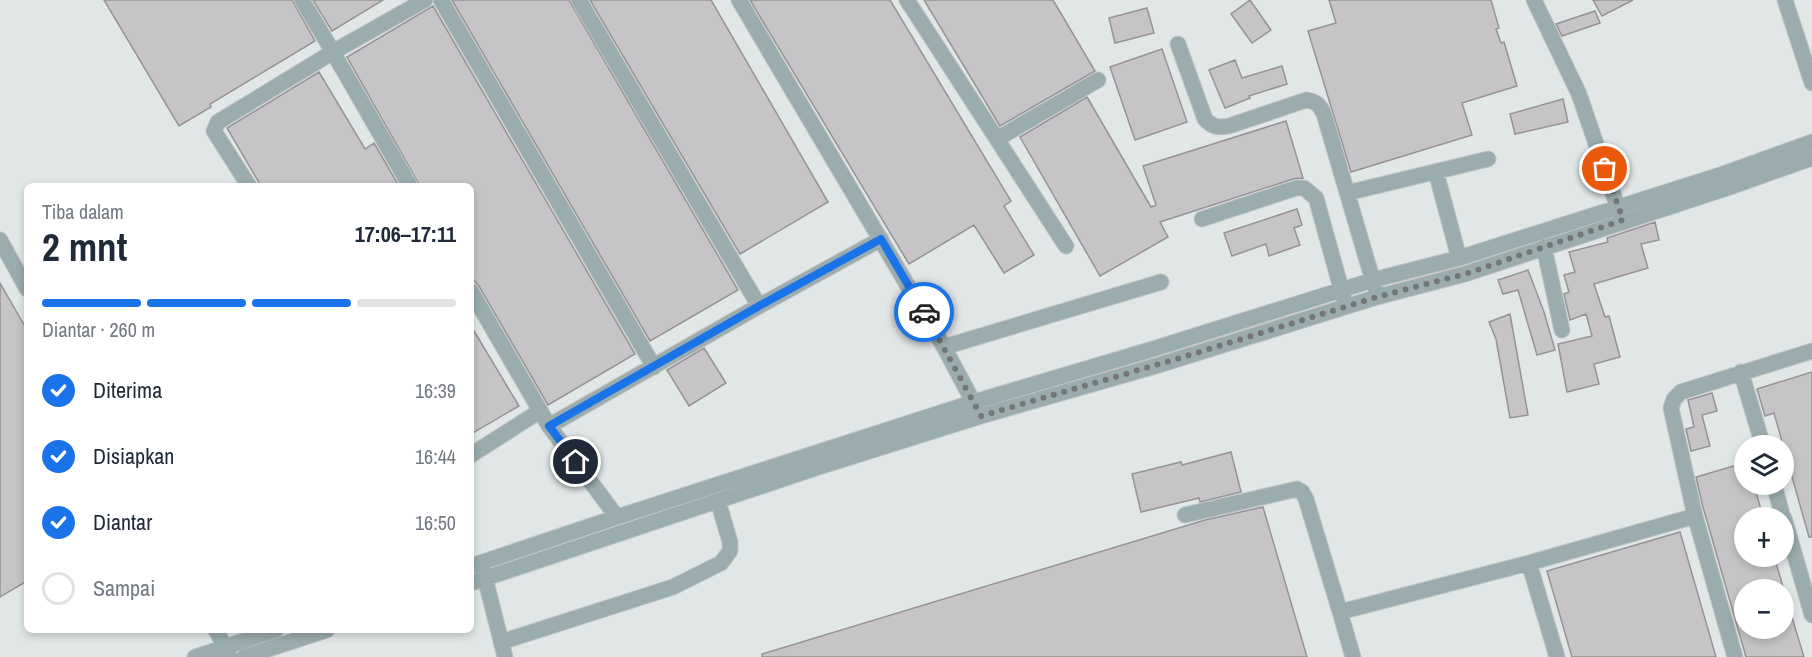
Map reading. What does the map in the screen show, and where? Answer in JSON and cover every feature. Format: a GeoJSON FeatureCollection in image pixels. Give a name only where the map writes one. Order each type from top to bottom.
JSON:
{"type":"FeatureCollection","features":[{"type":"Feature","properties":{"kind":"street"},"geometry":{"type":"LineString","coordinates":[[302,0],[408,183]]}},
{"type":"Feature","properties":{"kind":"street"},"geometry":{"type":"LineString","coordinates":[[247,183],[214,131],[218,122],[333,52],[425,0]]}},
{"type":"Feature","properties":{"kind":"street"},"geometry":{"type":"LineString","coordinates":[[441,0],[654,367]]}},
{"type":"Feature","properties":{"kind":"street"},"geometry":{"type":"LineString","coordinates":[[579,0],[759,306]]}},
{"type":"Feature","properties":{"kind":"street"},"geometry":{"type":"LineString","coordinates":[[738,0],[881,239],[981,416]]}},
{"type":"Feature","properties":{"kind":"street"},"geometry":{"type":"LineString","coordinates":[[907,0],[1066,246]]}},
{"type":"Feature","properties":{"kind":"street"},"geometry":{"type":"LineString","coordinates":[[1534,0],[1579,94],[1620,213]]}},
{"type":"Feature","properties":{"kind":"street"},"geometry":{"type":"LineString","coordinates":[[1785,0],[1812,83]]}},
{"type":"Feature","properties":{"kind":"street"},"geometry":{"type":"LineString","coordinates":[[1178,44],[1205,119],[1211,125],[1220,128],[1229,126],[1306,100],[1320,105],[1377,297]]}},
{"type":"Feature","properties":{"kind":"street"},"geometry":{"type":"LineString","coordinates":[[997,139],[1098,80]]}},
{"type":"Feature","properties":{"kind":"street"},"geometry":{"type":"LineString","coordinates":[[477,573],[718,501],[981,416],[1170,362],[1377,297],[1465,274],[1544,247],[1620,213],[1812,142]]}},
{"type":"Feature","properties":{"kind":"street"},"geometry":{"type":"LineString","coordinates":[[477,573],[617,517],[974,402],[1373,280],[1620,213],[1733,186],[1812,158]]}},
{"type":"Feature","properties":{"kind":"street"},"geometry":{"type":"LineString","coordinates":[[1347,193],[1488,159]]}},
{"type":"Feature","properties":{"kind":"street"},"geometry":{"type":"LineString","coordinates":[[1436,172],[1459,258]]}},
{"type":"Feature","properties":{"kind":"street"},"geometry":{"type":"LineString","coordinates":[[1202,219],[1296,188],[1304,188],[1316,198],[1347,307]]}},
{"type":"Feature","properties":{"kind":"street"},"geometry":{"type":"LineString","coordinates":[[549,426],[881,239]]}},
{"type":"Feature","properties":{"kind":"street"},"geometry":{"type":"LineString","coordinates":[[0,240],[24,284]]}},
{"type":"Feature","properties":{"kind":"street"},"geometry":{"type":"LineString","coordinates":[[1544,247],[1562,330]]}},
{"type":"Feature","properties":{"kind":"street"},"geometry":{"type":"LineString","coordinates":[[944,347],[1161,282]]}},
{"type":"Feature","properties":{"kind":"street"},"geometry":{"type":"LineString","coordinates":[[474,296],[549,426],[617,517]]}},
{"type":"Feature","properties":{"kind":"street"},"geometry":{"type":"LineString","coordinates":[[1736,657],[1695,516],[1671,408],[1674,399],[1681,392],[1812,351]]}},
{"type":"Feature","properties":{"kind":"street"},"geometry":{"type":"LineString","coordinates":[[1741,372],[1759,435]]}},
{"type":"Feature","properties":{"kind":"street"},"geometry":{"type":"LineString","coordinates":[[474,453],[540,411]]}},
{"type":"Feature","properties":{"kind":"street"},"geometry":{"type":"LineString","coordinates":[[1185,515],[1297,489],[1302,492],[1353,657]]}},
{"type":"Feature","properties":{"kind":"street"},"geometry":{"type":"LineString","coordinates":[[501,642],[673,587],[721,563],[730,551],[730,542],[718,501]]}},
{"type":"Feature","properties":{"kind":"street"},"geometry":{"type":"LineString","coordinates":[[1340,612],[1529,563],[1695,516]]}},
{"type":"Feature","properties":{"kind":"street"},"geometry":{"type":"LineString","coordinates":[[1794,553],[1812,615]]}},
{"type":"Feature","properties":{"kind":"street"},"geometry":{"type":"LineString","coordinates":[[1529,563],[1557,657]]}},
{"type":"Feature","properties":{"kind":"street"},"geometry":{"type":"LineString","coordinates":[[477,573],[505,657]]}},
{"type":"Feature","properties":{"kind":"street"},"geometry":{"type":"LineString","coordinates":[[218,633],[228,652]]}},
{"type":"Feature","properties":{"kind":"street"},"geometry":{"type":"LineString","coordinates":[[195,657],[228,652],[269,633]]}},
{"type":"Feature","properties":{"kind":"street"},"geometry":{"type":"LineString","coordinates":[[244,657],[318,633]]}},
{"type":"Feature","properties":{"kind":"building"},"geometry":{"type":"Polygon","coordinates":[[[104,0],[292,0],[315,41],[210,104],[211,107],[179,126],[104,0]]]}},
{"type":"Feature","properties":{"kind":"building"},"geometry":{"type":"Polygon","coordinates":[[[313,0],[383,0],[332,31],[313,0]]]}},
{"type":"Feature","properties":{"kind":"building"},"geometry":{"type":"Polygon","coordinates":[[[452,0],[569,0],[738,290],[650,341],[452,0]]]}},
{"type":"Feature","properties":{"kind":"building"},"geometry":{"type":"Polygon","coordinates":[[[590,0],[711,0],[828,202],[740,254],[590,0]]]}},
{"type":"Feature","properties":{"kind":"building"},"geometry":{"type":"Polygon","coordinates":[[[750,0],[890,0],[1011,201],[1004,206],[1034,255],[1004,273],[974,225],[909,264],[750,0]]]}},
{"type":"Feature","properties":{"kind":"building"},"geometry":{"type":"Polygon","coordinates":[[[924,0],[1053,0],[1095,71],[1000,126],[924,0]]]}},
{"type":"Feature","properties":{"kind":"building"},"geometry":{"type":"Polygon","coordinates":[[[1250,0],[1271,30],[1252,43],[1231,14],[1250,0]]]}},
{"type":"Feature","properties":{"kind":"building"},"geometry":{"type":"Polygon","coordinates":[[[1329,0],[1491,0],[1499,28],[1496,29],[1501,43],[1504,42],[1517,86],[1462,103],[1472,135],[1351,172],[1308,31],[1336,23],[1329,0]]]}},
{"type":"Feature","properties":{"kind":"building"},"geometry":{"type":"Polygon","coordinates":[[[1593,0],[1633,0],[1602,16],[1593,0]]]}},
{"type":"Feature","properties":{"kind":"building"},"geometry":{"type":"Polygon","coordinates":[[[433,6],[635,354],[548,405],[474,280],[474,183],[418,183],[347,57],[433,6]]]}},
{"type":"Feature","properties":{"kind":"building"},"geometry":{"type":"Polygon","coordinates":[[[1147,8],[1154,33],[1115,43],[1109,18],[1147,8]]]}},
{"type":"Feature","properties":{"kind":"building"},"geometry":{"type":"Polygon","coordinates":[[[1595,11],[1600,23],[1562,36],[1556,24],[1595,11]]]}},
{"type":"Feature","properties":{"kind":"building"},"geometry":{"type":"Polygon","coordinates":[[[1162,49],[1187,122],[1135,140],[1110,67],[1162,49]]]}},
{"type":"Feature","properties":{"kind":"building"},"geometry":{"type":"Polygon","coordinates":[[[1235,60],[1242,78],[1282,66],[1287,84],[1249,96],[1250,98],[1225,108],[1209,70],[1235,60]]]}},
{"type":"Feature","properties":{"kind":"building"},"geometry":{"type":"Polygon","coordinates":[[[319,72],[365,149],[374,143],[397,183],[259,183],[227,128],[319,72]]]}},
{"type":"Feature","properties":{"kind":"building"},"geometry":{"type":"Polygon","coordinates":[[[1087,97],[1151,207],[1156,205],[1143,166],[1286,121],[1303,178],[1293,179],[1160,222],[1168,237],[1100,276],[1020,137],[1087,97]]]}},
{"type":"Feature","properties":{"kind":"building"},"geometry":{"type":"Polygon","coordinates":[[[1563,99],[1568,122],[1515,134],[1510,114],[1563,99]]]}},
{"type":"Feature","properties":{"kind":"building"},"geometry":{"type":"Polygon","coordinates":[[[1297,209],[1302,225],[1294,228],[1300,245],[1269,256],[1266,244],[1232,256],[1224,233],[1297,209]]]}},
{"type":"Feature","properties":{"kind":"building"},"geometry":{"type":"Polygon","coordinates":[[[1655,222],[1659,240],[1641,244],[1648,268],[1594,284],[1605,317],[1609,316],[1620,357],[1594,364],[1599,384],[1567,392],[1558,344],[1592,336],[1586,314],[1570,320],[1564,294],[1569,292],[1564,275],[1575,272],[1569,252],[1608,242],[1607,238],[1655,222]]]}},
{"type":"Feature","properties":{"kind":"building"},"geometry":{"type":"Polygon","coordinates":[[[1528,270],[1555,350],[1537,355],[1518,290],[1503,294],[1498,280],[1528,270]]]}},
{"type":"Feature","properties":{"kind":"building"},"geometry":{"type":"Polygon","coordinates":[[[0,283],[24,325],[24,583],[0,597],[0,283]]]}},
{"type":"Feature","properties":{"kind":"building"},"geometry":{"type":"Polygon","coordinates":[[[1510,314],[1528,415],[1510,418],[1496,339],[1489,322],[1510,314]]]}},
{"type":"Feature","properties":{"kind":"building"},"geometry":{"type":"Polygon","coordinates":[[[474,331],[519,406],[474,432],[474,331]]]}},
{"type":"Feature","properties":{"kind":"building"},"geometry":{"type":"Polygon","coordinates":[[[704,348],[726,383],[689,406],[667,370],[704,348]]]}},
{"type":"Feature","properties":{"kind":"building"},"geometry":{"type":"Polygon","coordinates":[[[1812,372],[1812,537],[1809,537],[1794,484],[1794,435],[1780,435],[1774,413],[1765,416],[1757,389],[1812,372]]]}},
{"type":"Feature","properties":{"kind":"building"},"geometry":{"type":"Polygon","coordinates":[[[1712,393],[1717,411],[1702,415],[1710,446],[1691,451],[1686,429],[1694,427],[1688,400],[1712,393]]]}},
{"type":"Feature","properties":{"kind":"building"},"geometry":{"type":"Polygon","coordinates":[[[1231,452],[1241,492],[1200,502],[1199,498],[1141,512],[1132,474],[1181,462],[1182,465],[1231,452]]]}},
{"type":"Feature","properties":{"kind":"building"},"geometry":{"type":"Polygon","coordinates":[[[1734,466],[1734,495],[1757,495],[1760,507],[1734,507],[1734,567],[1777,567],[1781,579],[1734,579],[1734,615],[1703,507],[1696,477],[1734,466]]]}},
{"type":"Feature","properties":{"kind":"building"},"geometry":{"type":"Polygon","coordinates":[[[1263,507],[1307,657],[762,657],[762,654],[1205,520],[1263,507]]]}},
{"type":"Feature","properties":{"kind":"building"},"geometry":{"type":"Polygon","coordinates":[[[1680,532],[1716,657],[1572,657],[1547,571],[1680,532]]]}},
{"type":"Feature","properties":{"kind":"building"},"geometry":{"type":"Polygon","coordinates":[[[1794,624],[1804,657],[1746,657],[1741,639],[1794,639],[1794,624]]]}},
{"type":"Feature","properties":{"kind":"way so far"},"geometry":{"type":"LineString","coordinates":[[924,312],[981,416],[1377,297],[1465,274],[1623,220],[1605,169]]}},
{"type":"Feature","properties":{"kind":"route"},"geometry":{"type":"LineString","coordinates":[[576,462],[549,426],[881,239],[924,312]]}}]}
